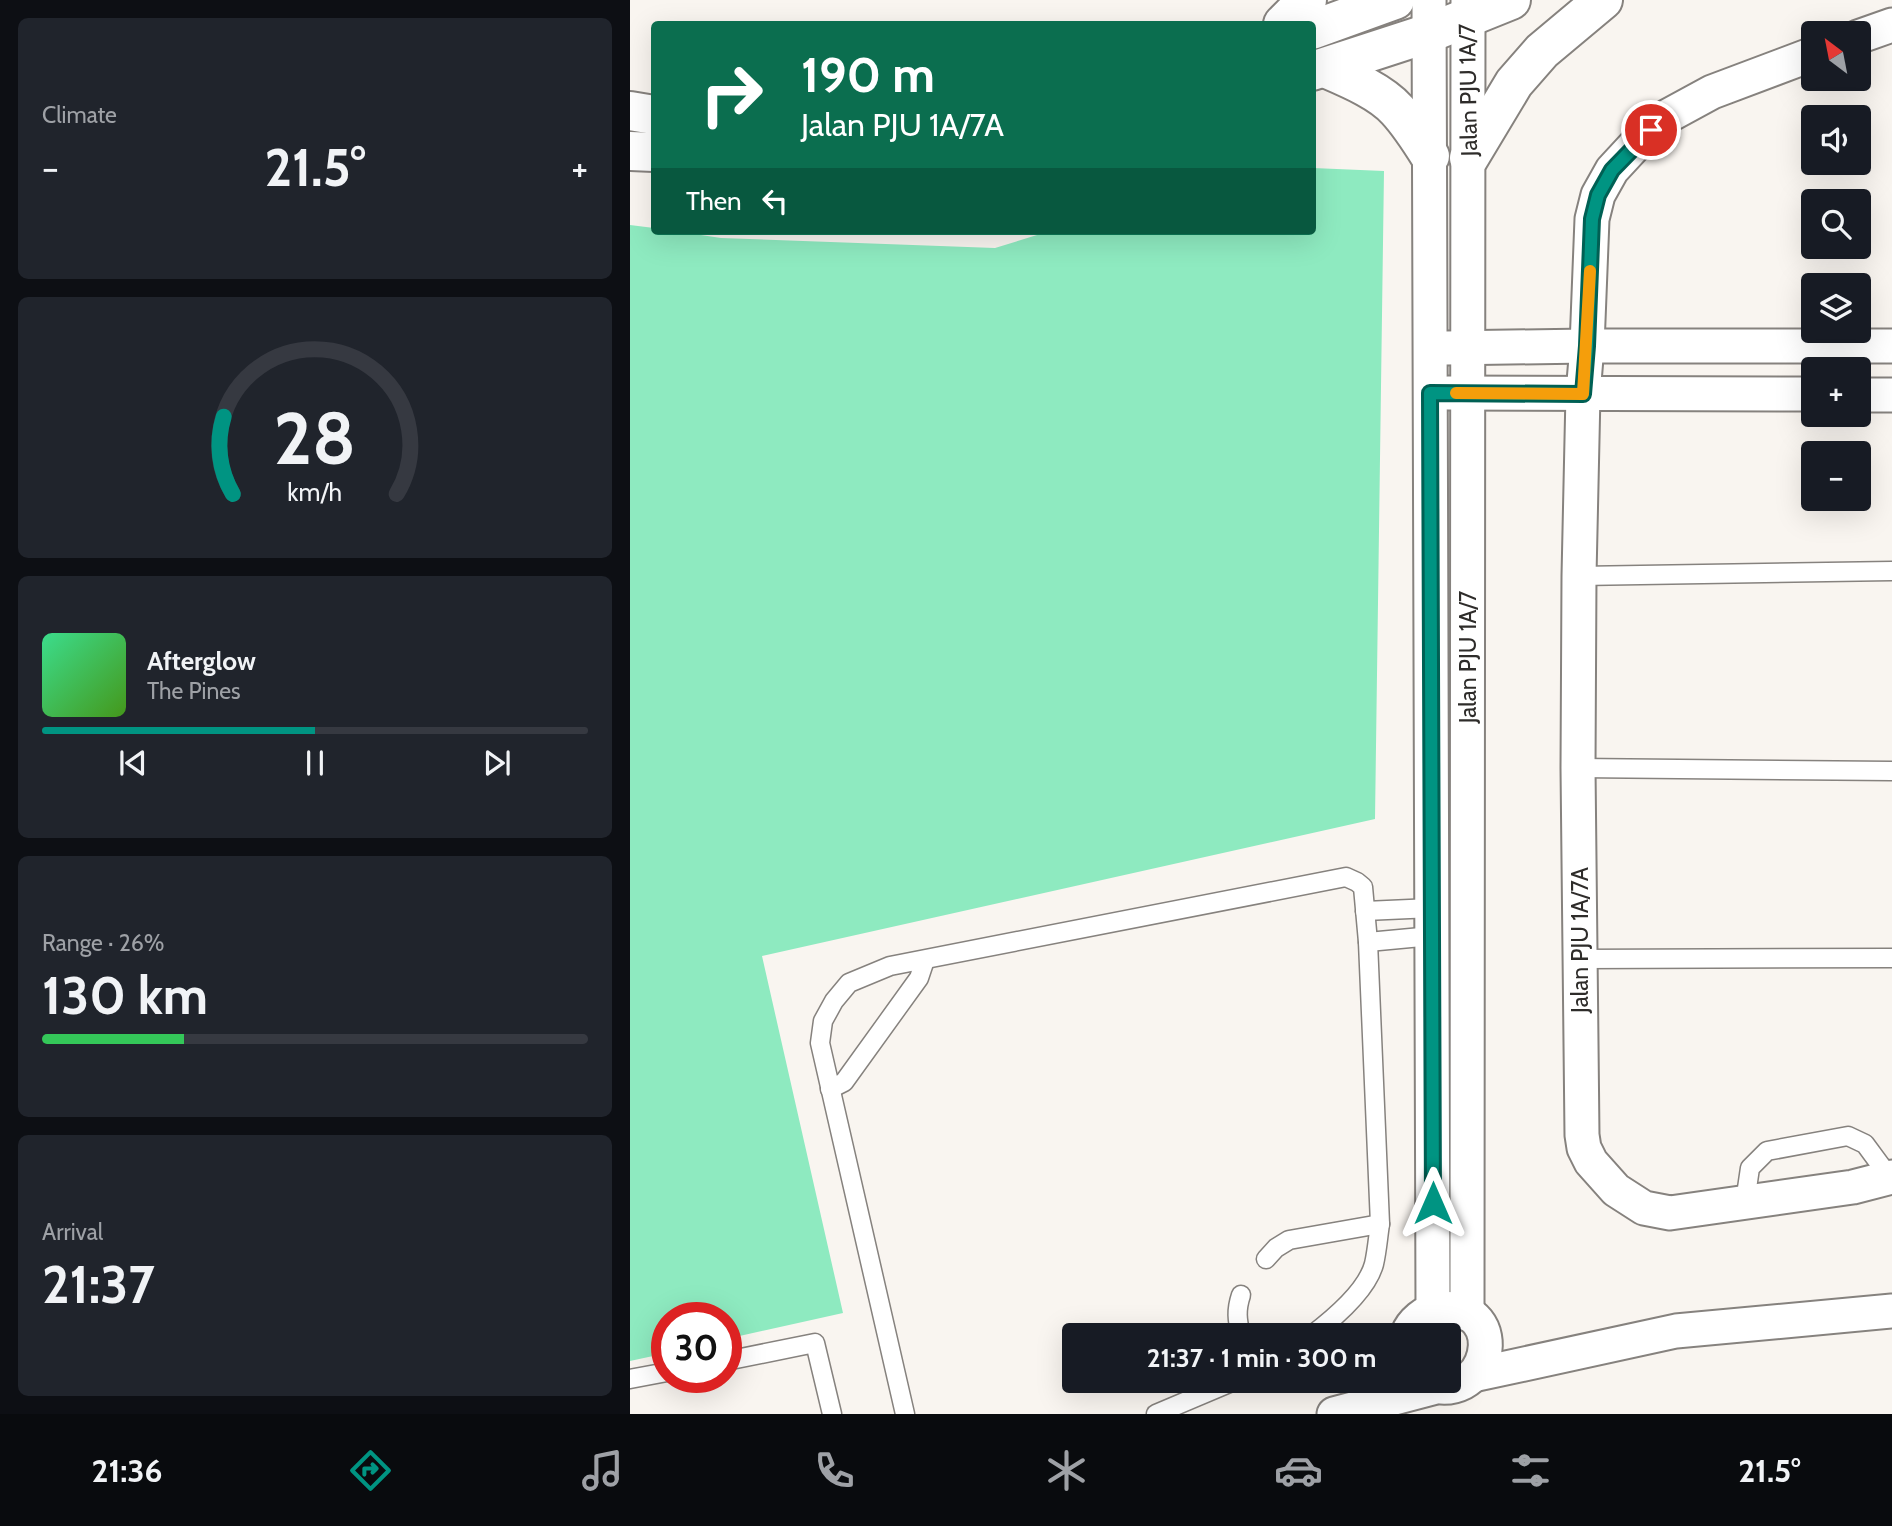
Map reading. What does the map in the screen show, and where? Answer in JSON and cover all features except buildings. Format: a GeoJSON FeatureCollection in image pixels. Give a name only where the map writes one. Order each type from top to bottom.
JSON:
{"type":"FeatureCollection","features":[{"type":"Feature","properties":{"kind":"street"},"geometry":{"type":"LineString","coordinates":[[1286,21],[1307,0]]}},
{"type":"Feature","properties":{"kind":"street"},"geometry":{"type":"LineString","coordinates":[[1316,29],[1395,0]]}},
{"type":"Feature","properties":{"kind":"street"},"geometry":{"type":"LineString","coordinates":[[1319,69],[1429,17],[1511,0]]}},
{"type":"Feature","properties":{"kind":"street"},"geometry":{"type":"LineString","coordinates":[[1469,158],[1514,83],[1542,51],[1603,0]]}},
{"type":"Feature","properties":{"kind":"street","name":"Jalan PJU 1A/7"},"geometry":{"type":"LineString","coordinates":[[1466,1314],[1468,8]]}},
{"type":"Feature","properties":{"kind":"street","name":"Jalan PJU 1A/7"},"geometry":{"type":"LineString","coordinates":[[1429,17],[1433,1310]]}},
{"type":"Feature","properties":{"kind":"street"},"geometry":{"type":"LineString","coordinates":[[1871,32],[1892,25]]}},
{"type":"Feature","properties":{"kind":"street","name":"Jalan PJU 1A/7A"},"geometry":{"type":"LineString","coordinates":[[1801,59],[1712,92],[1666,117],[1612,170],[1598,195],[1592,219],[1583,394],[1579,576],[1582,1135],[1584,1148],[1591,1161],[1616,1190],[1644,1208],[1670,1213],[1853,1187],[1891,1177]]}},
{"type":"Feature","properties":{"kind":"street"},"geometry":{"type":"LineString","coordinates":[[1319,69],[1360,84],[1396,108],[1430,156]]}},
{"type":"Feature","properties":{"kind":"street"},"geometry":{"type":"LineString","coordinates":[[630,111],[651,114]]}},
{"type":"Feature","properties":{"kind":"street"},"geometry":{"type":"LineString","coordinates":[[630,151],[651,152]]}},
{"type":"Feature","properties":{"kind":"street"},"geometry":{"type":"LineString","coordinates":[[1430,348],[1892,346]]}},
{"type":"Feature","properties":{"kind":"street"},"geometry":{"type":"LineString","coordinates":[[1430,393],[1801,394]]}},
{"type":"Feature","properties":{"kind":"street"},"geometry":{"type":"LineString","coordinates":[[1871,395],[1892,395]]}},
{"type":"Feature","properties":{"kind":"street"},"geometry":{"type":"LineString","coordinates":[[1415,1323],[1418,1318],[1433,1310],[1450,1308],[1466,1314],[1476,1322],[1487,1347],[1485,1361],[1478,1374],[1461,1386]]}},
{"type":"Feature","properties":{"kind":"street"},"geometry":{"type":"LineString","coordinates":[[1478,1374],[1676,1331],[1892,1311]]}},
{"type":"Feature","properties":{"kind":"street"},"geometry":{"type":"LineString","coordinates":[[1333,1414],[1355,1393]]}},
{"type":"Feature","properties":{"kind":"street"},"geometry":{"type":"LineString","coordinates":[[1333,1414],[1397,1393]]}},
{"type":"Feature","properties":{"kind":"lane"},"geometry":{"type":"LineString","coordinates":[[1579,576],[1892,571]]}},
{"type":"Feature","properties":{"kind":"lane"},"geometry":{"type":"LineString","coordinates":[[1578,768],[1892,771]]}},
{"type":"Feature","properties":{"kind":"lane"},"geometry":{"type":"LineString","coordinates":[[905,1414],[820,1043],[823,1021],[834,1001],[849,983],[890,966],[1346,877],[1363,887],[1368,942],[1380,1224],[1374,1266],[1358,1293],[1327,1323]]}},
{"type":"Feature","properties":{"kind":"lane"},"geometry":{"type":"LineString","coordinates":[[1365,911],[1432,922]]}},
{"type":"Feature","properties":{"kind":"lane"},"geometry":{"type":"LineString","coordinates":[[1368,942],[1432,922]]}},
{"type":"Feature","properties":{"kind":"lane"},"geometry":{"type":"LineString","coordinates":[[1580,959],[1892,958]]}},
{"type":"Feature","properties":{"kind":"lane"},"geometry":{"type":"LineString","coordinates":[[831,1089],[844,1082],[919,978],[925,960]]}},
{"type":"Feature","properties":{"kind":"lane"},"geometry":{"type":"LineString","coordinates":[[1745,1202],[1750,1168],[1768,1152],[1848,1136],[1865,1144],[1891,1177]]}},
{"type":"Feature","properties":{"kind":"lane"},"geometry":{"type":"LineString","coordinates":[[1266,1259],[1276,1248],[1289,1240],[1380,1224]]}},
{"type":"Feature","properties":{"kind":"lane"},"geometry":{"type":"LineString","coordinates":[[1237,1323],[1237,1306],[1241,1295]]}},
{"type":"Feature","properties":{"kind":"lane"},"geometry":{"type":"LineString","coordinates":[[742,1358],[815,1343],[827,1413]]}},
{"type":"Feature","properties":{"kind":"lane"},"geometry":{"type":"LineString","coordinates":[[630,1379],[651,1375]]}},
{"type":"Feature","properties":{"kind":"lane"},"geometry":{"type":"LineString","coordinates":[[1156,1414],[1206,1393]]}},
{"type":"Feature","properties":{"kind":"green space"},"geometry":{"type":"Polygon","coordinates":[[[1316,168],[1384,171],[1375,819],[762,956],[843,1313],[742,1335],[742,1302],[651,1302],[651,1356],[630,1361],[630,225],[651,228],[651,235],[701,235],[721,238],[995,248],[1037,235],[1316,235],[1316,168]]]}},
{"type":"Feature","properties":{"kind":"slow traffic"},"geometry":{"type":"LineString","coordinates":[[1456,393],[1583,394],[1590,271]]}},
{"type":"Feature","properties":{"kind":"route"},"geometry":{"type":"LineString","coordinates":[[1433,1203],[1430,393],[1583,394],[1592,219],[1598,195],[1612,170],[1651,130]]}}]}
